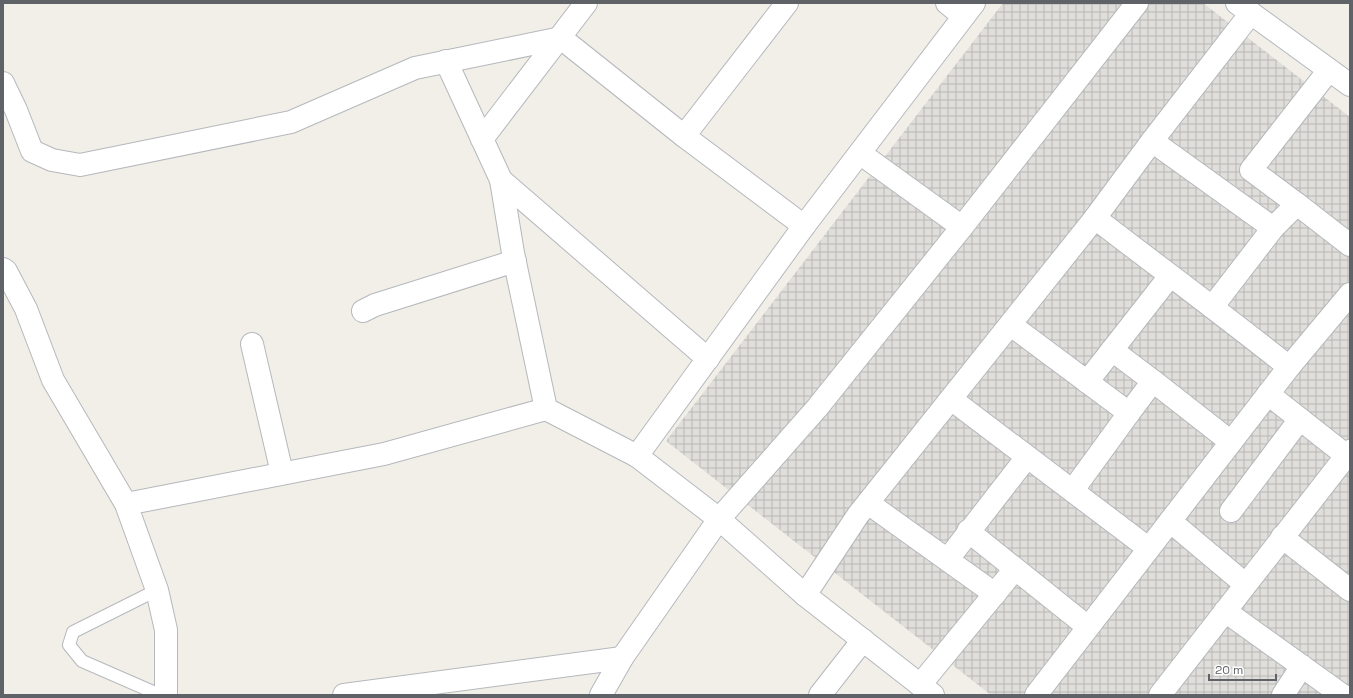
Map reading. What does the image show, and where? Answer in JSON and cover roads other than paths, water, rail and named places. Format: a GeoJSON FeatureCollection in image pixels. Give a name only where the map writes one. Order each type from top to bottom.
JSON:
{"type":"FeatureCollection","features":[{"type":"Feature","properties":{"kind":"street"},"geometry":{"type":"LineString","coordinates":[[482,139],[561,38],[586,3]]}},
{"type":"Feature","properties":{"kind":"street"},"geometry":{"type":"LineString","coordinates":[[684,136],[787,3]]}},
{"type":"Feature","properties":{"kind":"street"},"geometry":{"type":"LineString","coordinates":[[601,695],[622,658],[719,519],[817,408],[962,227],[1137,3]]}},
{"type":"Feature","properties":{"kind":"street"},"geometry":{"type":"LineString","coordinates":[[637,456],[804,226],[861,154],[962,7]]}},
{"type":"Feature","properties":{"kind":"street"},"geometry":{"type":"LineString","coordinates":[[805,595],[868,503],[1095,218],[1152,141],[1244,8],[1350,85]]}},
{"type":"Feature","properties":{"kind":"street"},"geometry":{"type":"LineString","coordinates":[[3,83],[16,110],[32,151],[52,160],[80,165],[291,122],[415,68],[561,38],[684,136],[804,226]]}},
{"type":"Feature","properties":{"kind":"street"},"geometry":{"type":"LineString","coordinates":[[446,61],[501,180],[515,261],[546,409]]}},
{"type":"Feature","properties":{"kind":"street"},"geometry":{"type":"LineString","coordinates":[[1229,197],[1329,70]]}},
{"type":"Feature","properties":{"kind":"street"},"geometry":{"type":"LineString","coordinates":[[1152,141],[1273,228]]}},
{"type":"Feature","properties":{"kind":"street"},"geometry":{"type":"LineString","coordinates":[[861,154],[962,227]]}},
{"type":"Feature","properties":{"kind":"street"},"geometry":{"type":"LineString","coordinates":[[1251,170],[1350,245]]}},
{"type":"Feature","properties":{"kind":"street"},"geometry":{"type":"LineString","coordinates":[[501,180],[708,359]]}},
{"type":"Feature","properties":{"kind":"street"},"geometry":{"type":"LineString","coordinates":[[1213,306],[1273,228],[1296,204]]}},
{"type":"Feature","properties":{"kind":"street"},"geometry":{"type":"LineString","coordinates":[[1095,218],[1170,276],[1213,306],[1289,366]]}},
{"type":"Feature","properties":{"kind":"street"},"geometry":{"type":"LineString","coordinates":[[363,311],[375,305],[515,261]]}},
{"type":"Feature","properties":{"kind":"street"},"geometry":{"type":"LineString","coordinates":[[3,269],[6,271],[26,309],[53,380],[126,504],[157,590],[166,630],[166,695]]}},
{"type":"Feature","properties":{"kind":"street"},"geometry":{"type":"LineString","coordinates":[[1087,382],[1170,276]]}},
{"type":"Feature","properties":{"kind":"street"},"geometry":{"type":"LineString","coordinates":[[1036,695],[1289,366],[1350,294]]}},
{"type":"Feature","properties":{"kind":"street"},"geometry":{"type":"LineString","coordinates":[[1011,325],[1129,413]]}},
{"type":"Feature","properties":{"kind":"street"},"geometry":{"type":"LineString","coordinates":[[252,344],[282,473]]}},
{"type":"Feature","properties":{"kind":"street"},"geometry":{"type":"LineString","coordinates":[[1112,350],[1231,442]]}},
{"type":"Feature","properties":{"kind":"street"},"geometry":{"type":"LineString","coordinates":[[1073,490],[1153,381]]}},
{"type":"Feature","properties":{"kind":"street"},"geometry":{"type":"LineString","coordinates":[[1160,695],[1348,453],[1268,394]]}},
{"type":"Feature","properties":{"kind":"street"},"geometry":{"type":"LineString","coordinates":[[951,399],[1148,548]]}},
{"type":"Feature","properties":{"kind":"street"},"geometry":{"type":"LineString","coordinates":[[126,504],[384,454],[546,409],[637,456],[719,519],[805,595],[926,690],[994,594],[1015,569]]}},
{"type":"Feature","properties":{"kind":"street"},"geometry":{"type":"LineString","coordinates":[[1231,511],[1300,419]]}},
{"type":"Feature","properties":{"kind":"street"},"geometry":{"type":"LineString","coordinates":[[948,559],[1027,456]]}},
{"type":"Feature","properties":{"kind":"street"},"geometry":{"type":"LineString","coordinates":[[868,503],[948,559],[994,594]]}},
{"type":"Feature","properties":{"kind":"street"},"geometry":{"type":"LineString","coordinates":[[1170,521],[1245,584]]}},
{"type":"Feature","properties":{"kind":"street"},"geometry":{"type":"LineString","coordinates":[[968,531],[1088,627]]}},
{"type":"Feature","properties":{"kind":"street"},"geometry":{"type":"LineString","coordinates":[[1282,537],[1350,590]]}},
{"type":"Feature","properties":{"kind":"street"},"geometry":{"type":"LineString","coordinates":[[1225,611],[1342,695]]}},
{"type":"Feature","properties":{"kind":"street"},"geometry":{"type":"LineString","coordinates":[[820,695],[863,640]]}},
{"type":"Feature","properties":{"kind":"street"},"geometry":{"type":"LineString","coordinates":[[344,695],[622,658]]}},
{"type":"Feature","properties":{"kind":"street"},"geometry":{"type":"LineString","coordinates":[[1283,695],[1302,666]]}},
{"type":"Feature","properties":{"kind":"lane"},"geometry":{"type":"LineString","coordinates":[[157,590],[73,632],[69,646],[82,660],[160,695]]}}]}
